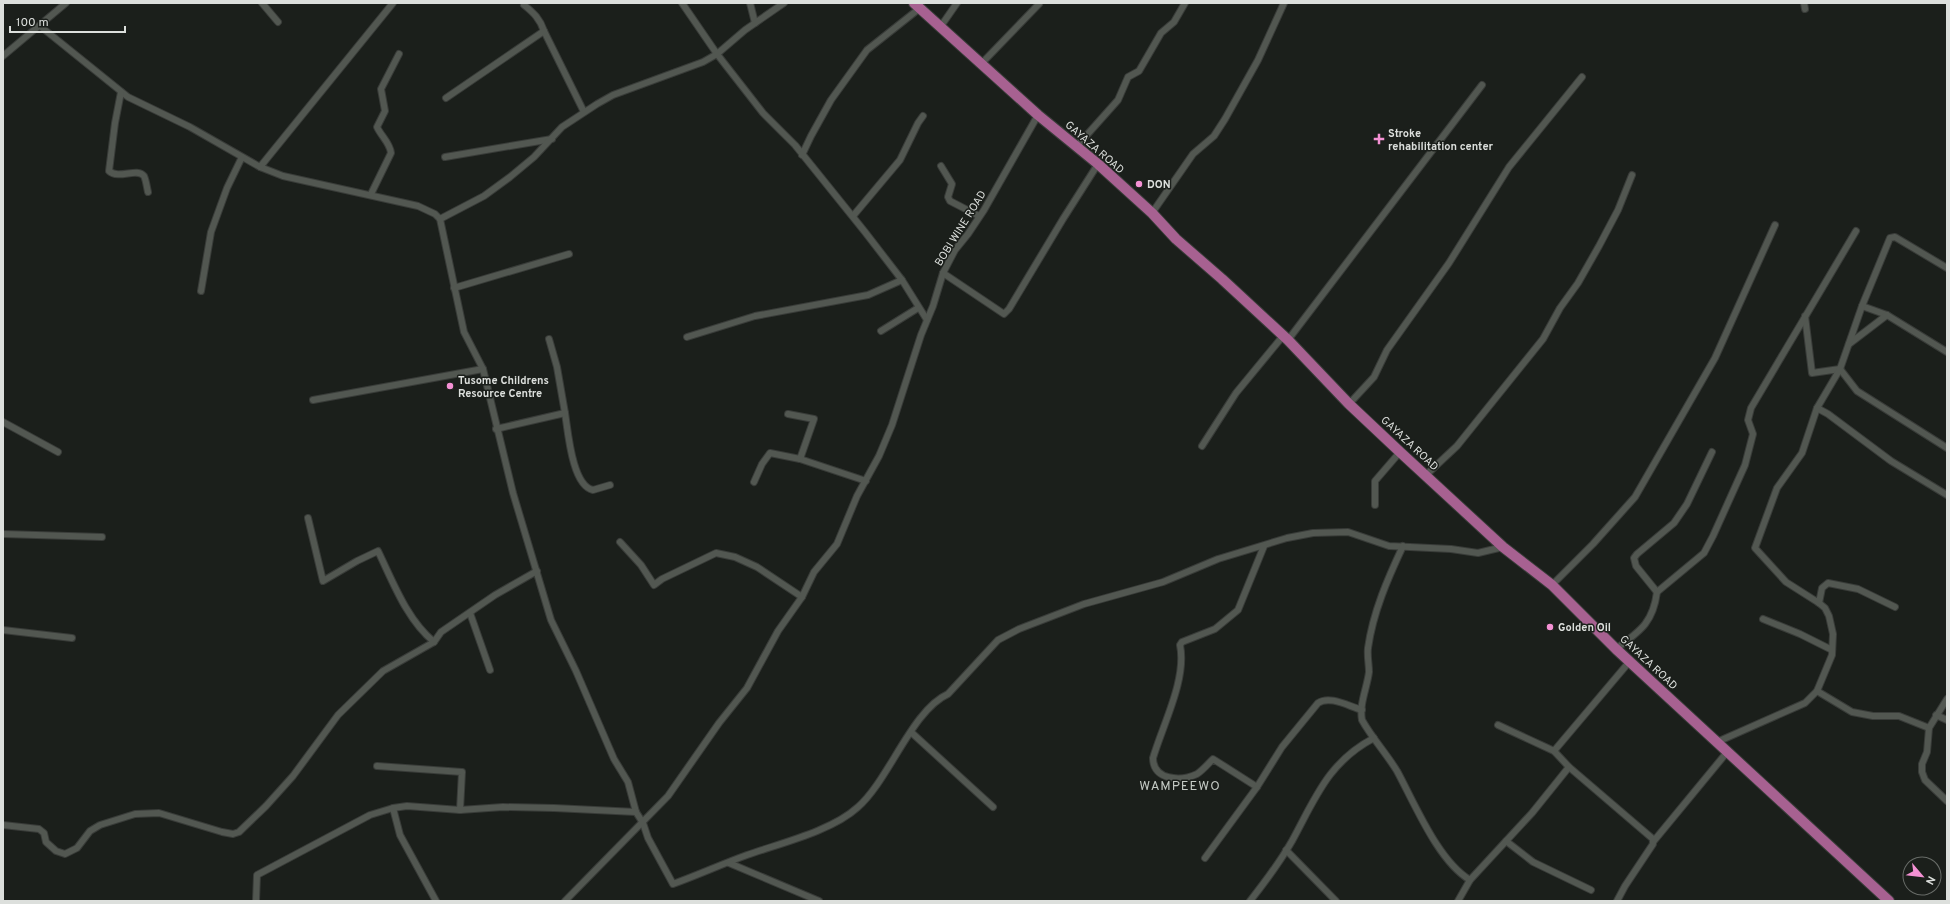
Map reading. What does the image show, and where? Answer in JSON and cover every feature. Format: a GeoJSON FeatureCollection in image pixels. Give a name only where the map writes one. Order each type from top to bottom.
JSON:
{"type":"FeatureCollection","features":[{"type":"Feature","properties":{"kind":"main road","name":"GAYAZA ROAD"},"geometry":{"type":"LineString","coordinates":[[917,5],[1038,115],[1098,164],[1152,213],[1176,239],[1222,279],[1285,338],[1400,452],[1503,546],[1552,585],[1616,649],[1728,751],[1791,812],[1890,901]]}},
{"type":"Feature","properties":{"kind":"street"},"geometry":{"type":"LineString","coordinates":[[3,56],[66,3]]}},
{"type":"Feature","properties":{"kind":"street"},"geometry":{"type":"LineString","coordinates":[[262,3],[278,22]]}},
{"type":"Feature","properties":{"kind":"street"},"geometry":{"type":"LineString","coordinates":[[260,167],[393,3]]}},
{"type":"Feature","properties":{"kind":"street"},"geometry":{"type":"LineString","coordinates":[[682,3],[717,54],[763,113],[795,145],[853,216],[902,280],[918,308],[927,320]]}},
{"type":"Feature","properties":{"kind":"street"},"geometry":{"type":"LineString","coordinates":[[750,3],[756,23]]}},
{"type":"Feature","properties":{"kind":"street"},"geometry":{"type":"LineString","coordinates":[[440,219],[484,196],[510,177],[562,127],[584,112],[613,95],[703,62],[717,54],[784,3]]}},
{"type":"Feature","properties":{"kind":"street"},"geometry":{"type":"LineString","coordinates":[[941,26],[957,3]]}},
{"type":"Feature","properties":{"kind":"street"},"geometry":{"type":"LineString","coordinates":[[1077,146],[1118,100],[1128,77],[1139,71],[1161,33],[1174,22],[1185,3]]}},
{"type":"Feature","properties":{"kind":"street"},"geometry":{"type":"LineString","coordinates":[[1152,213],[1193,154],[1214,136],[1225,119],[1258,60],[1284,3]]}},
{"type":"Feature","properties":{"kind":"street"},"geometry":{"type":"LineString","coordinates":[[982,63],[1039,4]]}},
{"type":"Feature","properties":{"kind":"street"},"geometry":{"type":"LineString","coordinates":[[524,5],[534,12],[540,21],[584,112]]}},
{"type":"Feature","properties":{"kind":"street"},"geometry":{"type":"LineString","coordinates":[[802,155],[831,100],[867,50],[891,33],[917,5]]}},
{"type":"Feature","properties":{"kind":"street"},"geometry":{"type":"LineString","coordinates":[[40,26],[121,92],[190,127],[260,167],[284,176],[371,194],[418,206],[435,214],[440,219],[464,332],[482,369],[513,493],[538,571],[551,620],[576,671],[614,759],[628,782],[636,812],[643,823],[648,838],[673,884],[810,833],[853,812],[867,798],[931,707],[940,698],[948,694],[989,648],[998,640],[1019,628],[1084,604],[1163,582],[1218,559],[1313,533],[1348,532],[1390,546],[1478,553],[1503,546]]}},
{"type":"Feature","properties":{"kind":"street"},"geometry":{"type":"LineString","coordinates":[[446,98],[544,31]]}},
{"type":"Feature","properties":{"kind":"street"},"geometry":{"type":"LineString","coordinates":[[371,194],[391,153],[390,146],[382,137],[377,127],[385,111],[381,89],[399,54]]}},
{"type":"Feature","properties":{"kind":"street"},"geometry":{"type":"LineString","coordinates":[[1350,404],[1374,377],[1387,350],[1449,263],[1509,167],[1582,76]]}},
{"type":"Feature","properties":{"kind":"street"},"geometry":{"type":"LineString","coordinates":[[1202,446],[1236,393],[1285,338],[1482,85]]}},
{"type":"Feature","properties":{"kind":"street"},"geometry":{"type":"LineString","coordinates":[[121,92],[115,123],[109,172],[117,175],[136,173],[141,174],[144,177],[148,192]]}},
{"type":"Feature","properties":{"kind":"street","name":"BOBI WINE ROAD"},"geometry":{"type":"LineString","coordinates":[[565,901],[593,870],[643,823],[668,796],[719,724],[747,688],[778,631],[802,597],[814,572],[837,544],[857,496],[866,482],[892,425],[943,273],[955,250],[968,234],[1038,115]]}},
{"type":"Feature","properties":{"kind":"street"},"geometry":{"type":"LineString","coordinates":[[853,216],[900,160],[923,116]]}},
{"type":"Feature","properties":{"kind":"street"},"geometry":{"type":"LineString","coordinates":[[445,158],[552,138]]}},
{"type":"Feature","properties":{"kind":"street"},"geometry":{"type":"LineString","coordinates":[[201,291],[211,232],[227,188],[242,157]]}},
{"type":"Feature","properties":{"kind":"street"},"geometry":{"type":"LineString","coordinates":[[943,273],[1004,314],[1009,309],[1098,164]]}},
{"type":"Feature","properties":{"kind":"street"},"geometry":{"type":"LineString","coordinates":[[941,166],[952,184],[948,197],[950,201],[979,216]]}},
{"type":"Feature","properties":{"kind":"street"},"geometry":{"type":"LineString","coordinates":[[1426,475],[1457,446],[1544,339],[1599,246],[1618,210],[1632,175]]}},
{"type":"Feature","properties":{"kind":"street"},"geometry":{"type":"LineString","coordinates":[[1552,585],[1593,544],[1635,497],[1715,358],[1775,225]]}},
{"type":"Feature","properties":{"kind":"street"},"geometry":{"type":"LineString","coordinates":[[1616,649],[1637,633],[1647,621],[1655,609],[1657,592],[1704,553],[1745,466],[1753,434],[1748,420],[1751,408],[1856,231]]}},
{"type":"Feature","properties":{"kind":"street"},"geometry":{"type":"LineString","coordinates":[[1717,742],[1805,703],[1817,691],[1826,673],[1832,650],[1832,634],[1829,616],[1819,603],[1786,582],[1756,548],[1778,488],[1802,454],[1817,408],[1840,368],[1862,306],[1886,246],[1892,236],[1947,268]]}},
{"type":"Feature","properties":{"kind":"street"},"geometry":{"type":"LineString","coordinates":[[454,288],[569,254]]}},
{"type":"Feature","properties":{"kind":"street"},"geometry":{"type":"LineString","coordinates":[[688,337],[755,316],[868,295],[902,280]]}},
{"type":"Feature","properties":{"kind":"street"},"geometry":{"type":"LineString","coordinates":[[1862,306],[1887,315],[1947,352]]}},
{"type":"Feature","properties":{"kind":"street"},"geometry":{"type":"LineString","coordinates":[[881,331],[918,308]]}},
{"type":"Feature","properties":{"kind":"street"},"geometry":{"type":"LineString","coordinates":[[1849,344],[1887,315]]}},
{"type":"Feature","properties":{"kind":"street"},"geometry":{"type":"LineString","coordinates":[[1805,316],[1812,374],[1840,368]]}},
{"type":"Feature","properties":{"kind":"street"},"geometry":{"type":"LineString","coordinates":[[549,339],[556,367],[574,462],[582,484],[593,490],[610,485]]}},
{"type":"Feature","properties":{"kind":"street"},"geometry":{"type":"LineString","coordinates":[[1840,368],[1857,391],[1947,448]]}},
{"type":"Feature","properties":{"kind":"street"},"geometry":{"type":"LineString","coordinates":[[313,400],[482,369]]}},
{"type":"Feature","properties":{"kind":"street"},"geometry":{"type":"LineString","coordinates":[[1817,408],[1828,414],[1891,461],[1947,495]]}},
{"type":"Feature","properties":{"kind":"street"},"geometry":{"type":"LineString","coordinates":[[496,429],[565,412]]}},
{"type":"Feature","properties":{"kind":"street"},"geometry":{"type":"LineString","coordinates":[[788,414],[814,419],[800,459]]}},
{"type":"Feature","properties":{"kind":"street"},"geometry":{"type":"LineString","coordinates":[[3,422],[58,452]]}},
{"type":"Feature","properties":{"kind":"street"},"geometry":{"type":"LineString","coordinates":[[1375,505],[1375,481],[1400,452]]}},
{"type":"Feature","properties":{"kind":"street"},"geometry":{"type":"LineString","coordinates":[[1657,592],[1636,566],[1634,558],[1636,554],[1674,522],[1688,504],[1712,452]]}},
{"type":"Feature","properties":{"kind":"street"},"geometry":{"type":"LineString","coordinates":[[754,482],[762,464],[770,453],[800,459],[866,482]]}},
{"type":"Feature","properties":{"kind":"street"},"geometry":{"type":"LineString","coordinates":[[308,518],[323,582],[357,561],[378,551],[404,603],[422,632],[434,642]]}},
{"type":"Feature","properties":{"kind":"street"},"geometry":{"type":"LineString","coordinates":[[3,534],[102,537]]}},
{"type":"Feature","properties":{"kind":"street"},"geometry":{"type":"LineString","coordinates":[[620,542],[641,565],[654,585],[662,579],[716,553],[735,556],[757,567],[802,597]]}},
{"type":"Feature","properties":{"kind":"street"},"geometry":{"type":"LineString","coordinates":[[1257,787],[1213,759],[1197,773],[1171,779],[1157,771],[1153,765],[1153,758],[1178,683],[1181,656],[1180,645],[1182,642],[1215,629],[1238,610],[1264,546]]}},
{"type":"Feature","properties":{"kind":"street"},"geometry":{"type":"LineString","coordinates":[[1403,546],[1384,590],[1375,618],[1368,648],[1369,673],[1364,690],[1362,720],[1396,770],[1444,855],[1456,870],[1470,880]]}},
{"type":"Feature","properties":{"kind":"street"},"geometry":{"type":"LineString","coordinates":[[3,825],[39,829],[44,833],[46,842],[56,851],[65,854],[77,848],[90,831],[100,825],[135,814],[159,813],[222,832],[233,834],[239,832],[266,806],[293,776],[338,715],[383,672],[434,642],[441,632],[495,595],[538,571]]}},
{"type":"Feature","properties":{"kind":"street"},"geometry":{"type":"LineString","coordinates":[[1819,603],[1822,588],[1828,582],[1858,589],[1895,606]]}},
{"type":"Feature","properties":{"kind":"street"},"geometry":{"type":"LineString","coordinates":[[470,613],[490,670]]}},
{"type":"Feature","properties":{"kind":"street"},"geometry":{"type":"LineString","coordinates":[[1763,619],[1800,634],[1832,650]]}},
{"type":"Feature","properties":{"kind":"street"},"geometry":{"type":"LineString","coordinates":[[3,630],[72,638]]}},
{"type":"Feature","properties":{"kind":"street"},"geometry":{"type":"LineString","coordinates":[[1554,751],[1578,725],[1630,661]]}},
{"type":"Feature","properties":{"kind":"street"},"geometry":{"type":"LineString","coordinates":[[1817,691],[1852,712],[1873,716],[1899,716],[1929,728]]}},
{"type":"Feature","properties":{"kind":"street"},"geometry":{"type":"LineString","coordinates":[[1206,858],[1257,787],[1282,747],[1318,703],[1325,699],[1332,700],[1362,710]]}},
{"type":"Feature","properties":{"kind":"street"},"geometry":{"type":"LineString","coordinates":[[1947,699],[1929,728],[1927,752],[1922,764],[1922,772],[1925,780],[1947,801]]}},
{"type":"Feature","properties":{"kind":"street"},"geometry":{"type":"LineString","coordinates":[[1936,715],[1947,720]]}},
{"type":"Feature","properties":{"kind":"street"},"geometry":{"type":"LineString","coordinates":[[1498,725],[1554,751],[1569,767],[1653,839],[1653,842]]}},
{"type":"Feature","properties":{"kind":"street"},"geometry":{"type":"LineString","coordinates":[[912,733],[993,807]]}},
{"type":"Feature","properties":{"kind":"street"},"geometry":{"type":"LineString","coordinates":[[1250,901],[1286,850],[1327,776],[1339,762],[1374,738]]}},
{"type":"Feature","properties":{"kind":"street"},"geometry":{"type":"LineString","coordinates":[[1617,901],[1624,886],[1653,842],[1728,751]]}},
{"type":"Feature","properties":{"kind":"street"},"geometry":{"type":"LineString","coordinates":[[377,766],[462,772],[460,810]]}},
{"type":"Feature","properties":{"kind":"street"},"geometry":{"type":"LineString","coordinates":[[1458,901],[1470,880],[1532,813],[1569,767]]}},
{"type":"Feature","properties":{"kind":"street"},"geometry":{"type":"LineString","coordinates":[[256,901],[257,875],[370,815],[393,808],[406,806],[460,810],[503,807],[636,812]]}},
{"type":"Feature","properties":{"kind":"street"},"geometry":{"type":"LineString","coordinates":[[393,808],[400,835],[436,901]]}},
{"type":"Feature","properties":{"kind":"street"},"geometry":{"type":"LineString","coordinates":[[1506,841],[1533,862],[1591,890]]}},
{"type":"Feature","properties":{"kind":"street"},"geometry":{"type":"LineString","coordinates":[[1286,850],[1336,901]]}},
{"type":"Feature","properties":{"kind":"street"},"geometry":{"type":"LineString","coordinates":[[729,863],[819,901]]}},
{"type":"Feature","properties":{"kind":"place","name":"Stroke rehabilitation center"},"geometry":{"type":"Point","coordinates":[1379,139]}},
{"type":"Feature","properties":{"kind":"place","name":"DON"},"geometry":{"type":"Point","coordinates":[1139,184]}},
{"type":"Feature","properties":{"kind":"place","name":"Tusome Childrens Resource Centre"},"geometry":{"type":"Point","coordinates":[450,386]}},
{"type":"Feature","properties":{"kind":"place","name":"Golden Oil"},"geometry":{"type":"Point","coordinates":[1550,627]}},
{"type":"Feature","properties":{"kind":"district","name":"WAMPEEWO"},"geometry":{"type":"Point","coordinates":[1180,785]}}]}
